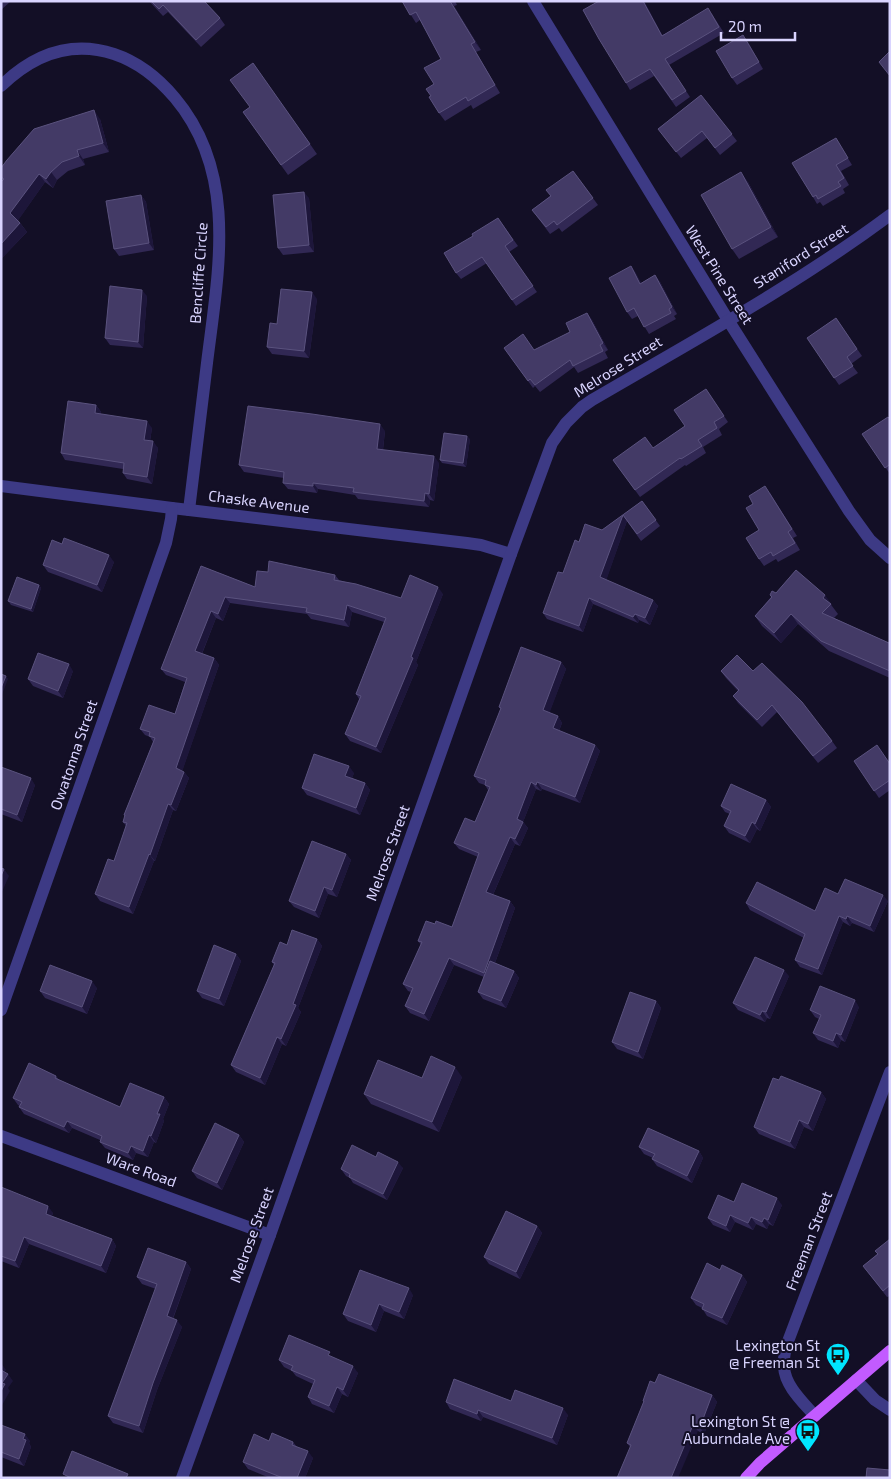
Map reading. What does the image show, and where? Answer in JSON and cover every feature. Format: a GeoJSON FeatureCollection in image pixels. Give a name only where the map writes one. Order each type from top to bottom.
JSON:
{"type":"FeatureCollection","features":[{"type":"Feature","properties":{"kind":"main road"},"geometry":{"type":"LineString","coordinates":[[746,1478],[760,1463],[890,1351]]}},
{"type":"Feature","properties":{"kind":"street","name":"West Pine Street"},"geometry":{"type":"LineString","coordinates":[[533,1],[728,320],[849,511],[870,540],[890,558]]}},
{"type":"Feature","properties":{"kind":"street","name":"Bencliffe Circle"},"geometry":{"type":"LineString","coordinates":[[1,86],[26,65],[49,54],[63,50],[78,49],[107,52],[136,64],[161,83],[180,104],[204,148],[210,163],[217,198],[219,217],[218,261],[188,510]]}},
{"type":"Feature","properties":{"kind":"street","name":"Staniford Street"},"geometry":{"type":"LineString","coordinates":[[728,320],[823,262],[890,216]]}},
{"type":"Feature","properties":{"kind":"street","name":"Melrose Street"},"geometry":{"type":"LineString","coordinates":[[182,1478],[547,455],[559,432],[570,418],[592,400],[728,320]]}},
{"type":"Feature","properties":{"kind":"street","name":"Chaske Avenue"},"geometry":{"type":"LineString","coordinates":[[1,486],[467,543],[512,554]]}},
{"type":"Feature","properties":{"kind":"street","name":"Owatonna Street"},"geometry":{"type":"LineString","coordinates":[[1,1010],[166,543],[172,508]]}},
{"type":"Feature","properties":{"kind":"street","name":"Freeman Street"},"geometry":{"type":"LineString","coordinates":[[815,1416],[790,1384],[784,1367],[784,1355],[890,1072]]}},
{"type":"Feature","properties":{"kind":"street","name":"Ware Road"},"geometry":{"type":"LineString","coordinates":[[1,1136],[270,1235]]}},
{"type":"Feature","properties":{"kind":"street"},"geometry":{"type":"LineString","coordinates":[[856,1380],[875,1400],[890,1410]]}},
{"type":"Feature","properties":{"kind":"building"},"geometry":{"type":"Polygon","coordinates":[[[151,1],[204,1],[220,18],[196,40],[163,5],[159,9],[151,1]]]}},
{"type":"Feature","properties":{"kind":"building"},"geometry":{"type":"Polygon","coordinates":[[[402,1],[450,1],[475,42],[471,44],[495,85],[468,101],[466,97],[439,113],[426,89],[434,84],[424,68],[441,59],[416,12],[410,15],[402,1]]]}},
{"type":"Feature","properties":{"kind":"building"},"geometry":{"type":"Polygon","coordinates":[[[599,1],[643,1],[662,36],[708,8],[719,27],[665,59],[686,91],[672,100],[650,69],[626,83],[583,10],[599,1]]]}},
{"type":"Feature","properties":{"kind":"building"},"geometry":{"type":"Polygon","coordinates":[[[743,35],[759,62],[732,78],[716,51],[743,35]]]}},
{"type":"Feature","properties":{"kind":"building"},"geometry":{"type":"Polygon","coordinates":[[[890,51],[890,76],[879,62],[890,51]]]}},
{"type":"Feature","properties":{"kind":"building"},"geometry":{"type":"Polygon","coordinates":[[[253,63],[310,144],[281,165],[243,112],[250,107],[230,80],[253,63]]]}},
{"type":"Feature","properties":{"kind":"building"},"geometry":{"type":"Polygon","coordinates":[[[701,95],[732,134],[715,148],[702,131],[676,152],[658,129],[701,95]]]}},
{"type":"Feature","properties":{"kind":"building"},"geometry":{"type":"Polygon","coordinates":[[[94,110],[103,143],[77,150],[79,156],[62,162],[46,179],[39,174],[10,213],[20,223],[1,244],[1,182],[4,179],[1,177],[1,168],[34,129],[94,110]]]}},
{"type":"Feature","properties":{"kind":"building"},"geometry":{"type":"Polygon","coordinates":[[[836,138],[848,158],[836,165],[844,178],[838,182],[841,186],[818,199],[816,195],[813,197],[792,163],[836,138]]]}},
{"type":"Feature","properties":{"kind":"building"},"geometry":{"type":"Polygon","coordinates":[[[573,171],[593,198],[557,225],[554,221],[546,227],[532,210],[551,196],[546,190],[573,171]]]}},
{"type":"Feature","properties":{"kind":"building"},"geometry":{"type":"Polygon","coordinates":[[[741,172],[771,227],[732,249],[701,195],[741,172]]]}},
{"type":"Feature","properties":{"kind":"building"},"geometry":{"type":"Polygon","coordinates":[[[304,192],[309,245],[278,248],[273,195],[304,192]]]}},
{"type":"Feature","properties":{"kind":"building"},"geometry":{"type":"Polygon","coordinates":[[[141,195],[149,243],[114,249],[106,201],[141,195]]]}},
{"type":"Feature","properties":{"kind":"building"},"geometry":{"type":"Polygon","coordinates":[[[498,218],[513,240],[505,246],[533,286],[512,300],[482,257],[456,273],[444,253],[473,236],[472,234],[498,218]]]}},
{"type":"Feature","properties":{"kind":"building"},"geometry":{"type":"Polygon","coordinates":[[[631,266],[640,284],[655,275],[672,307],[669,309],[671,313],[644,327],[634,308],[627,312],[609,278],[631,266]]]}},
{"type":"Feature","properties":{"kind":"building"},"geometry":{"type":"Polygon","coordinates":[[[110,286],[142,290],[138,342],[105,338],[110,286]]]}},
{"type":"Feature","properties":{"kind":"building"},"geometry":{"type":"Polygon","coordinates":[[[281,289],[312,292],[304,351],[267,347],[270,323],[277,324],[281,289]]]}},
{"type":"Feature","properties":{"kind":"building"},"geometry":{"type":"Polygon","coordinates":[[[587,313],[603,343],[600,345],[603,351],[573,366],[570,360],[535,385],[530,379],[528,381],[504,348],[523,334],[534,350],[570,332],[566,323],[587,313]]]}},
{"type":"Feature","properties":{"kind":"building"},"geometry":{"type":"Polygon","coordinates":[[[836,318],[857,349],[847,357],[853,366],[834,378],[807,338],[836,318]]]}},
{"type":"Feature","properties":{"kind":"building"},"geometry":{"type":"Polygon","coordinates":[[[706,389],[724,416],[714,422],[717,428],[698,440],[702,446],[680,458],[635,490],[613,460],[645,437],[653,448],[685,426],[674,410],[706,389]]]}},
{"type":"Feature","properties":{"kind":"building"},"geometry":{"type":"Polygon","coordinates":[[[68,401],[96,405],[95,413],[147,421],[144,440],[153,441],[147,477],[123,473],[124,463],[61,453],[68,401]]]}},
{"type":"Feature","properties":{"kind":"building"},"geometry":{"type":"Polygon","coordinates":[[[248,406],[380,424],[377,449],[434,456],[429,494],[425,493],[424,501],[353,492],[354,488],[313,483],[313,486],[283,483],[284,472],[239,465],[248,406]]]}},
{"type":"Feature","properties":{"kind":"building"},"geometry":{"type":"Polygon","coordinates":[[[888,417],[890,419],[890,466],[885,468],[862,434],[888,417]]]}},
{"type":"Feature","properties":{"kind":"building"},"geometry":{"type":"Polygon","coordinates":[[[444,433],[467,436],[463,463],[440,460],[444,433]]]}},
{"type":"Feature","properties":{"kind":"building"},"geometry":{"type":"Polygon","coordinates":[[[765,486],[792,529],[788,532],[795,543],[773,556],[771,552],[759,559],[746,538],[759,530],[746,508],[753,504],[749,496],[765,486]]]}},
{"type":"Feature","properties":{"kind":"building"},"geometry":{"type":"Polygon","coordinates":[[[642,501],[656,520],[637,534],[623,515],[600,577],[653,600],[645,618],[635,614],[633,617],[589,598],[579,626],[543,613],[558,572],[563,573],[575,540],[579,542],[585,524],[602,530],[642,501]]]}},
{"type":"Feature","properties":{"kind":"building"},"geometry":{"type":"Polygon","coordinates":[[[64,538],[109,555],[97,585],[43,565],[52,540],[62,544],[64,538]]]}},
{"type":"Feature","properties":{"kind":"building"},"geometry":{"type":"Polygon","coordinates":[[[269,561],[335,575],[334,580],[356,584],[401,598],[410,575],[438,587],[411,657],[413,658],[376,747],[345,734],[361,696],[356,694],[386,618],[347,605],[344,620],[306,612],[307,608],[225,597],[218,614],[211,611],[195,651],[214,658],[176,768],[184,772],[171,805],[168,804],[129,907],[95,894],[108,859],[114,861],[127,823],[123,822],[124,815],[155,738],[149,736],[150,732],[140,729],[149,705],[175,714],[187,678],[161,669],[201,566],[255,587],[257,571],[268,572],[269,561]]]}},
{"type":"Feature","properties":{"kind":"building"},"geometry":{"type":"Polygon","coordinates":[[[796,570],[825,595],[823,598],[831,604],[822,613],[889,643],[890,641],[890,671],[821,641],[791,614],[774,633],[755,616],[772,597],[770,595],[772,591],[776,593],[796,570]]]}},
{"type":"Feature","properties":{"kind":"building"},"geometry":{"type":"Polygon","coordinates":[[[17,577],[39,585],[31,609],[8,601],[17,577]]]}},
{"type":"Feature","properties":{"kind":"building"},"geometry":{"type":"Polygon","coordinates":[[[521,647],[561,662],[543,710],[558,716],[553,728],[595,745],[575,797],[537,782],[536,785],[531,782],[517,819],[523,822],[515,839],[510,837],[486,892],[510,901],[484,973],[449,958],[424,1014],[405,1006],[413,988],[403,984],[422,942],[418,941],[426,921],[435,924],[436,921],[452,927],[479,853],[454,843],[465,818],[475,822],[490,787],[485,785],[486,780],[474,776],[501,708],[499,707],[521,647]]]}},
{"type":"Feature","properties":{"kind":"building"},"geometry":{"type":"Polygon","coordinates":[[[38,653],[69,664],[58,691],[28,679],[38,653]]]}},
{"type":"Feature","properties":{"kind":"building"},"geometry":{"type":"Polygon","coordinates":[[[737,655],[753,671],[762,663],[802,702],[832,741],[813,756],[772,705],[757,720],[733,696],[739,690],[721,671],[737,655]]]}},
{"type":"Feature","properties":{"kind":"building"},"geometry":{"type":"Polygon","coordinates":[[[1,674],[6,676],[1,688],[1,674]]]}},
{"type":"Feature","properties":{"kind":"building"},"geometry":{"type":"Polygon","coordinates":[[[877,745],[890,764],[890,780],[874,791],[854,761],[877,745]]]}},
{"type":"Feature","properties":{"kind":"building"},"geometry":{"type":"Polygon","coordinates":[[[314,754],[349,766],[345,776],[365,783],[356,808],[302,788],[314,754]]]}},
{"type":"Feature","properties":{"kind":"building"},"geometry":{"type":"Polygon","coordinates":[[[1,767],[31,778],[17,815],[1,809],[1,767]]]}},
{"type":"Feature","properties":{"kind":"building"},"geometry":{"type":"Polygon","coordinates":[[[731,784],[766,800],[755,824],[752,822],[745,836],[724,826],[731,811],[721,806],[731,784]]]}},
{"type":"Feature","properties":{"kind":"building"},"geometry":{"type":"Polygon","coordinates":[[[312,841],[346,854],[332,890],[324,887],[315,911],[289,901],[312,841]]]}},
{"type":"Feature","properties":{"kind":"building"},"geometry":{"type":"Polygon","coordinates":[[[845,879],[883,895],[870,926],[847,916],[846,919],[839,916],[818,969],[795,960],[805,934],[746,903],[757,882],[815,911],[825,888],[838,894],[845,879]]]}},
{"type":"Feature","properties":{"kind":"building"},"geometry":{"type":"Polygon","coordinates":[[[292,930],[317,939],[293,1004],[296,1005],[281,1039],[277,1037],[260,1078],[231,1065],[275,963],[272,962],[280,942],[287,945],[292,930]]]}},
{"type":"Feature","properties":{"kind":"building"},"geometry":{"type":"Polygon","coordinates":[[[214,945],[236,954],[219,999],[197,991],[214,945]]]}},
{"type":"Feature","properties":{"kind":"building"},"geometry":{"type":"Polygon","coordinates":[[[755,957],[784,970],[766,1012],[762,1011],[760,1015],[733,1003],[755,957]]]}},
{"type":"Feature","properties":{"kind":"building"},"geometry":{"type":"Polygon","coordinates":[[[490,961],[514,971],[501,1001],[478,992],[490,961]]]}},
{"type":"Feature","properties":{"kind":"building"},"geometry":{"type":"Polygon","coordinates":[[[50,965],[92,981],[82,1007],[40,991],[50,965]]]}},
{"type":"Feature","properties":{"kind":"building"},"geometry":{"type":"Polygon","coordinates":[[[820,986],[855,1000],[841,1035],[836,1033],[833,1041],[813,1033],[821,1015],[810,1010],[820,986]]]}},
{"type":"Feature","properties":{"kind":"building"},"geometry":{"type":"Polygon","coordinates":[[[630,992],[656,1001],[638,1052],[612,1042],[630,992]]]}},
{"type":"Feature","properties":{"kind":"building"},"geometry":{"type":"Polygon","coordinates":[[[431,1056],[455,1067],[432,1122],[364,1094],[378,1060],[422,1078],[431,1056]]]}},
{"type":"Feature","properties":{"kind":"building"},"geometry":{"type":"Polygon","coordinates":[[[29,1063],[56,1076],[55,1078],[120,1107],[130,1083],[164,1097],[157,1114],[160,1114],[143,1151],[131,1146],[128,1153],[100,1142],[102,1136],[67,1121],[64,1127],[19,1107],[22,1102],[13,1098],[29,1063]]]}},
{"type":"Feature","properties":{"kind":"building"},"geometry":{"type":"Polygon","coordinates":[[[781,1076],[821,1092],[808,1124],[799,1120],[790,1142],[754,1127],[773,1078],[779,1080],[781,1076]]]}},
{"type":"Feature","properties":{"kind":"building"},"geometry":{"type":"Polygon","coordinates":[[[215,1123],[239,1135],[217,1183],[192,1171],[215,1123]]]}},
{"type":"Feature","properties":{"kind":"building"},"geometry":{"type":"Polygon","coordinates":[[[648,1128],[699,1151],[687,1176],[652,1159],[655,1154],[639,1147],[648,1128]]]}},
{"type":"Feature","properties":{"kind":"building"},"geometry":{"type":"Polygon","coordinates":[[[352,1145],[376,1157],[378,1152],[398,1162],[383,1194],[349,1177],[350,1174],[341,1169],[352,1145]]]}},
{"type":"Feature","properties":{"kind":"building"},"geometry":{"type":"Polygon","coordinates":[[[742,1183],[777,1198],[768,1220],[764,1218],[762,1222],[751,1217],[748,1223],[730,1215],[726,1226],[708,1218],[718,1195],[734,1202],[742,1183]]]}},
{"type":"Feature","properties":{"kind":"building"},"geometry":{"type":"Polygon","coordinates":[[[1,1187],[48,1206],[46,1214],[112,1239],[101,1266],[24,1237],[15,1261],[1,1256],[1,1187]]]}},
{"type":"Feature","properties":{"kind":"building"},"geometry":{"type":"Polygon","coordinates":[[[506,1211],[537,1226],[516,1272],[484,1257],[506,1211]]]}},
{"type":"Feature","properties":{"kind":"building"},"geometry":{"type":"Polygon","coordinates":[[[890,1239],[890,1285],[883,1291],[863,1266],[878,1254],[875,1251],[890,1239]]]}},
{"type":"Feature","properties":{"kind":"building"},"geometry":{"type":"Polygon","coordinates":[[[148,1248],[186,1262],[167,1316],[177,1320],[139,1426],[108,1416],[157,1284],[137,1277],[148,1248]]]}},
{"type":"Feature","properties":{"kind":"building"},"geometry":{"type":"Polygon","coordinates":[[[707,1263],[720,1270],[722,1265],[742,1275],[722,1318],[702,1309],[704,1304],[691,1298],[707,1263]]]}},
{"type":"Feature","properties":{"kind":"building"},"geometry":{"type":"Polygon","coordinates":[[[360,1270],[409,1288],[399,1312],[379,1304],[371,1325],[343,1314],[360,1270]]]}},
{"type":"Feature","properties":{"kind":"building"},"geometry":{"type":"Polygon","coordinates":[[[289,1335],[330,1352],[328,1355],[353,1366],[343,1390],[337,1387],[329,1406],[308,1397],[315,1380],[291,1370],[293,1366],[279,1360],[289,1335]]]}},
{"type":"Feature","properties":{"kind":"building"},"geometry":{"type":"Polygon","coordinates":[[[1,1370],[8,1374],[2,1383],[5,1384],[1,1391],[1,1370]]]}},
{"type":"Feature","properties":{"kind":"building"},"geometry":{"type":"Polygon","coordinates":[[[659,1374],[712,1395],[700,1427],[693,1425],[671,1478],[617,1478],[631,1445],[627,1443],[650,1381],[655,1383],[659,1374]]]}},
{"type":"Feature","properties":{"kind":"building"},"geometry":{"type":"Polygon","coordinates":[[[454,1379],[511,1401],[515,1390],[563,1408],[552,1438],[478,1410],[477,1414],[446,1402],[454,1379]]]}},
{"type":"Feature","properties":{"kind":"building"},"geometry":{"type":"Polygon","coordinates":[[[1,1425],[25,1434],[23,1439],[26,1440],[19,1459],[1,1452],[1,1425]]]}},
{"type":"Feature","properties":{"kind":"building"},"geometry":{"type":"Polygon","coordinates":[[[272,1433],[293,1442],[292,1445],[308,1451],[297,1478],[283,1478],[243,1462],[254,1434],[269,1441],[272,1433]]]}},
{"type":"Feature","properties":{"kind":"building"},"geometry":{"type":"Polygon","coordinates":[[[72,1451],[128,1474],[126,1478],[71,1478],[63,1474],[72,1451]]]}},
{"type":"Feature","properties":{"kind":"building"},"geometry":{"type":"Polygon","coordinates":[[[867,1468],[890,1470],[890,1478],[866,1478],[867,1468]]]}},
{"type":"Feature","properties":{"kind":"place","name":"Lexington St @ Freeman St"},"geometry":{"type":"Point","coordinates":[838,1376]}},
{"type":"Feature","properties":{"kind":"place","name":"Lexington St @ Auburndale Ave"},"geometry":{"type":"Point","coordinates":[808,1452]}}]}
